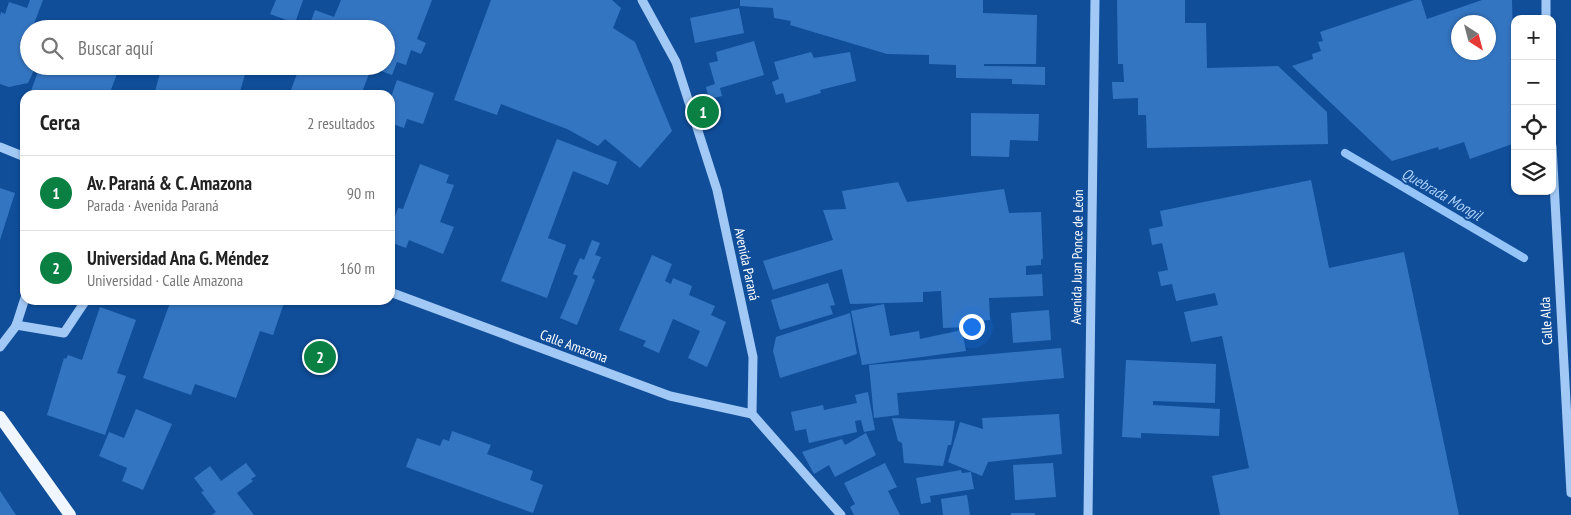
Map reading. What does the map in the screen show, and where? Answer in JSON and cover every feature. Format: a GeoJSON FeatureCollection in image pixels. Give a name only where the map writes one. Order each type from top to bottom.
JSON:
{"type":"FeatureCollection","features":[{"type":"Feature","properties":{"kind":"main road"},"geometry":{"type":"LineString","coordinates":[[2,423],[70,515]]}},
{"type":"Feature","properties":{"kind":"street","name":"Avenida Paraná"},"geometry":{"type":"LineString","coordinates":[[642,0],[676,62],[717,190],[753,357],[752,414]]}},
{"type":"Feature","properties":{"kind":"street","name":"Avenida Juan Ponce de León"},"geometry":{"type":"LineString","coordinates":[[1088,515],[1095,0]]}},
{"type":"Feature","properties":{"kind":"street"},"geometry":{"type":"LineString","coordinates":[[1546,0],[1546,15]]}},
{"type":"Feature","properties":{"kind":"street"},"geometry":{"type":"LineString","coordinates":[[0,147],[20,155]]}},
{"type":"Feature","properties":{"kind":"street","name":"Calle Alda"},"geometry":{"type":"LineString","coordinates":[[1552,150],[1571,493]]}},
{"type":"Feature","properties":{"kind":"street","name":"Calle Amazona"},"geometry":{"type":"LineString","coordinates":[[395,294],[670,396],[752,414]]}},
{"type":"Feature","properties":{"kind":"street"},"geometry":{"type":"LineString","coordinates":[[0,346],[16,325],[23,305]]}},
{"type":"Feature","properties":{"kind":"street"},"geometry":{"type":"LineString","coordinates":[[16,325],[64,333],[83,305]]}},
{"type":"Feature","properties":{"kind":"street"},"geometry":{"type":"LineString","coordinates":[[752,414],[841,515]]}},
{"type":"Feature","properties":{"kind":"building"},"geometry":{"type":"Polygon","coordinates":[[[30,0],[43,0],[35,20],[20,20],[20,75],[32,75],[28,83],[9,87],[0,84],[0,16],[1,12],[5,14],[9,2],[27,8],[30,0]]]}},
{"type":"Feature","properties":{"kind":"building"},"geometry":{"type":"Polygon","coordinates":[[[276,0],[303,0],[296,20],[287,20],[270,14],[276,0]]]}},
{"type":"Feature","properties":{"kind":"building"},"geometry":{"type":"Polygon","coordinates":[[[341,0],[432,0],[417,39],[426,43],[421,54],[411,50],[406,65],[397,62],[395,67],[395,20],[311,20],[315,10],[334,17],[341,0]]]}},
{"type":"Feature","properties":{"kind":"building"},"geometry":{"type":"Polygon","coordinates":[[[491,0],[612,0],[621,8],[613,28],[635,42],[672,131],[640,168],[605,139],[598,146],[567,129],[501,104],[497,115],[454,100],[491,0]]]}},
{"type":"Feature","properties":{"kind":"building"},"geometry":{"type":"Polygon","coordinates":[[[740,0],[983,0],[983,13],[1037,15],[1036,64],[984,64],[984,66],[1045,67],[1045,85],[1012,84],[1012,79],[956,78],[956,65],[929,64],[929,55],[887,54],[790,25],[791,21],[774,18],[773,8],[740,6],[740,0]]]}},
{"type":"Feature","properties":{"kind":"building"},"geometry":{"type":"Polygon","coordinates":[[[1117,0],[1185,0],[1185,23],[1206,23],[1207,68],[1278,66],[1327,112],[1328,144],[1147,148],[1146,115],[1138,115],[1138,98],[1113,99],[1112,82],[1124,82],[1123,64],[1118,64],[1117,0]]]}},
{"type":"Feature","properties":{"kind":"building"},"geometry":{"type":"Polygon","coordinates":[[[1414,0],[1421,0],[1427,19],[1482,0],[1512,0],[1511,144],[1470,159],[1464,142],[1439,150],[1438,147],[1392,161],[1292,66],[1313,59],[1312,54],[1321,51],[1318,42],[1323,41],[1320,32],[1414,0]]]}},
{"type":"Feature","properties":{"kind":"building"},"geometry":{"type":"Polygon","coordinates":[[[739,8],[744,33],[695,43],[690,18],[739,8]]]}},
{"type":"Feature","properties":{"kind":"building"},"geometry":{"type":"Polygon","coordinates":[[[754,41],[764,75],[720,88],[722,96],[709,99],[706,87],[715,84],[709,63],[718,61],[716,52],[754,41]]]}},
{"type":"Feature","properties":{"kind":"building"},"geometry":{"type":"Polygon","coordinates":[[[811,52],[814,58],[850,52],[856,81],[820,90],[821,93],[786,103],[783,93],[776,95],[772,82],[779,79],[774,62],[811,52]]]}},
{"type":"Feature","properties":{"kind":"building"},"geometry":{"type":"Polygon","coordinates":[[[37,75],[117,75],[111,90],[31,90],[37,75]]]}},
{"type":"Feature","properties":{"kind":"building"},"geometry":{"type":"Polygon","coordinates":[[[160,75],[245,75],[240,90],[155,90],[160,75]]]}},
{"type":"Feature","properties":{"kind":"building"},"geometry":{"type":"Polygon","coordinates":[[[297,75],[368,75],[363,90],[291,90],[297,75]]]}},
{"type":"Feature","properties":{"kind":"building"},"geometry":{"type":"Polygon","coordinates":[[[397,80],[434,93],[423,124],[407,119],[404,128],[395,125],[394,90],[397,80]]]}},
{"type":"Feature","properties":{"kind":"building"},"geometry":{"type":"Polygon","coordinates":[[[971,113],[1039,114],[1038,141],[1010,140],[1009,157],[971,156],[971,113]]]}},
{"type":"Feature","properties":{"kind":"building"},"geometry":{"type":"Polygon","coordinates":[[[557,139],[617,162],[608,185],[573,171],[548,238],[566,245],[547,298],[501,281],[557,139]]]}},
{"type":"Feature","properties":{"kind":"building"},"geometry":{"type":"Polygon","coordinates":[[[420,164],[449,175],[446,183],[454,185],[440,222],[454,227],[443,254],[409,240],[406,248],[395,244],[395,216],[398,208],[403,209],[420,164]]]}},
{"type":"Feature","properties":{"kind":"building"},"geometry":{"type":"Polygon","coordinates":[[[1311,180],[1329,268],[1404,252],[1459,515],[1220,515],[1212,476],[1249,468],[1222,336],[1191,342],[1184,312],[1218,305],[1215,293],[1176,301],[1172,284],[1161,286],[1158,272],[1168,270],[1162,243],[1152,245],[1149,229],[1163,226],[1160,211],[1311,180]]]}},
{"type":"Feature","properties":{"kind":"building"},"geometry":{"type":"Polygon","coordinates":[[[898,182],[907,202],[1004,189],[1009,213],[1041,212],[1043,259],[1041,259],[1041,265],[1026,266],[1026,275],[1042,274],[1043,296],[989,298],[990,320],[969,321],[969,327],[943,328],[941,291],[923,292],[923,302],[850,304],[842,269],[773,290],[763,261],[833,240],[823,210],[846,209],[842,191],[898,182]]]}},
{"type":"Feature","properties":{"kind":"building"},"geometry":{"type":"Polygon","coordinates":[[[0,188],[15,193],[0,240],[0,188]]]}},
{"type":"Feature","properties":{"kind":"building"},"geometry":{"type":"Polygon","coordinates":[[[592,240],[600,243],[595,255],[601,257],[592,278],[595,280],[577,325],[560,318],[578,276],[573,274],[580,258],[584,260],[592,240]]]}},
{"type":"Feature","properties":{"kind":"building"},"geometry":{"type":"Polygon","coordinates":[[[652,255],[672,264],[665,281],[671,284],[673,278],[692,286],[689,295],[715,306],[711,315],[726,322],[707,367],[688,358],[700,331],[673,319],[659,353],[643,346],[646,341],[619,330],[652,255]]]}},
{"type":"Feature","properties":{"kind":"building"},"geometry":{"type":"Polygon","coordinates":[[[828,283],[835,305],[830,306],[833,314],[780,330],[771,300],[828,283]]]}},
{"type":"Feature","properties":{"kind":"building"},"geometry":{"type":"Polygon","coordinates":[[[884,304],[890,336],[919,331],[920,339],[962,330],[966,351],[862,365],[851,311],[884,304]]]}},
{"type":"Feature","properties":{"kind":"building"},"geometry":{"type":"Polygon","coordinates":[[[169,305],[283,305],[273,335],[260,331],[236,398],[195,384],[191,395],[143,378],[169,305]]]}},
{"type":"Feature","properties":{"kind":"building"},"geometry":{"type":"Polygon","coordinates":[[[100,307],[136,320],[117,373],[126,376],[105,435],[47,415],[64,358],[66,359],[68,355],[82,360],[100,307]]]}},
{"type":"Feature","properties":{"kind":"building"},"geometry":{"type":"Polygon","coordinates":[[[1049,310],[1051,340],[1013,343],[1011,313],[1049,310]]]}},
{"type":"Feature","properties":{"kind":"building"},"geometry":{"type":"Polygon","coordinates":[[[850,313],[857,354],[780,378],[773,351],[776,337],[850,313]]]}},
{"type":"Feature","properties":{"kind":"building"},"geometry":{"type":"Polygon","coordinates":[[[1061,348],[1064,378],[897,393],[899,415],[874,418],[869,365],[1061,348]]]}},
{"type":"Feature","properties":{"kind":"building"},"geometry":{"type":"Polygon","coordinates":[[[1126,360],[1216,364],[1215,403],[1153,401],[1153,405],[1220,409],[1219,436],[1141,433],[1141,438],[1122,437],[1126,360]]]}},
{"type":"Feature","properties":{"kind":"building"},"geometry":{"type":"Polygon","coordinates":[[[868,392],[875,430],[864,432],[861,420],[855,421],[857,432],[809,443],[806,429],[795,431],[791,412],[823,405],[824,410],[857,403],[855,395],[868,392]]]}},
{"type":"Feature","properties":{"kind":"building"},"geometry":{"type":"Polygon","coordinates":[[[136,409],[172,424],[143,490],[122,481],[127,468],[99,456],[109,432],[124,438],[136,409]]]}},
{"type":"Feature","properties":{"kind":"building"},"geometry":{"type":"Polygon","coordinates":[[[1059,414],[1062,454],[988,462],[982,476],[948,462],[960,422],[983,429],[982,418],[1059,414]]]}},
{"type":"Feature","properties":{"kind":"building"},"geometry":{"type":"Polygon","coordinates":[[[892,418],[955,421],[951,445],[948,445],[943,466],[904,463],[902,443],[898,441],[892,418]]]}},
{"type":"Feature","properties":{"kind":"building"},"geometry":{"type":"Polygon","coordinates":[[[452,431],[491,445],[487,454],[533,471],[530,480],[543,485],[533,513],[406,467],[417,438],[440,446],[443,439],[449,441],[452,431]]]}},
{"type":"Feature","properties":{"kind":"building"},"geometry":{"type":"Polygon","coordinates":[[[866,433],[876,455],[835,477],[829,465],[814,474],[802,452],[842,439],[845,445],[866,433]]]}},
{"type":"Feature","properties":{"kind":"building"},"geometry":{"type":"Polygon","coordinates":[[[246,463],[256,476],[251,479],[253,481],[237,493],[254,515],[212,515],[216,512],[201,492],[204,491],[194,478],[210,466],[221,481],[246,463]]]}},
{"type":"Feature","properties":{"kind":"building"},"geometry":{"type":"Polygon","coordinates":[[[885,463],[897,487],[888,491],[900,515],[854,515],[850,507],[855,504],[844,483],[885,463]]]}},
{"type":"Feature","properties":{"kind":"building"},"geometry":{"type":"Polygon","coordinates":[[[1053,463],[1056,497],[1015,500],[1013,465],[1053,463]]]}},
{"type":"Feature","properties":{"kind":"building"},"geometry":{"type":"Polygon","coordinates":[[[961,470],[962,473],[971,472],[974,489],[930,496],[931,502],[921,504],[916,478],[961,470]]]}},
{"type":"Feature","properties":{"kind":"building"},"geometry":{"type":"Polygon","coordinates":[[[0,491],[16,515],[0,515],[0,491]]]}},
{"type":"Feature","properties":{"kind":"building"},"geometry":{"type":"Polygon","coordinates":[[[967,495],[970,515],[943,515],[941,499],[967,495]]]}},
{"type":"Feature","properties":{"kind":"building"},"geometry":{"type":"Polygon","coordinates":[[[1011,513],[1035,513],[1035,515],[1011,515],[1011,513]]]}},
{"type":"Feature","properties":{"kind":"waterway","name":"Quebrada Mongil"},"geometry":{"type":"LineString","coordinates":[[1345,153],[1524,258]]}},
{"type":"Feature","properties":{"kind":"place","name":"Av. Paraná & C. Amazona"},"geometry":{"type":"Point","coordinates":[703,112]}},
{"type":"Feature","properties":{"kind":"place","name":"Universidad Ana G. Méndez"},"geometry":{"type":"Point","coordinates":[320,357]}}]}
